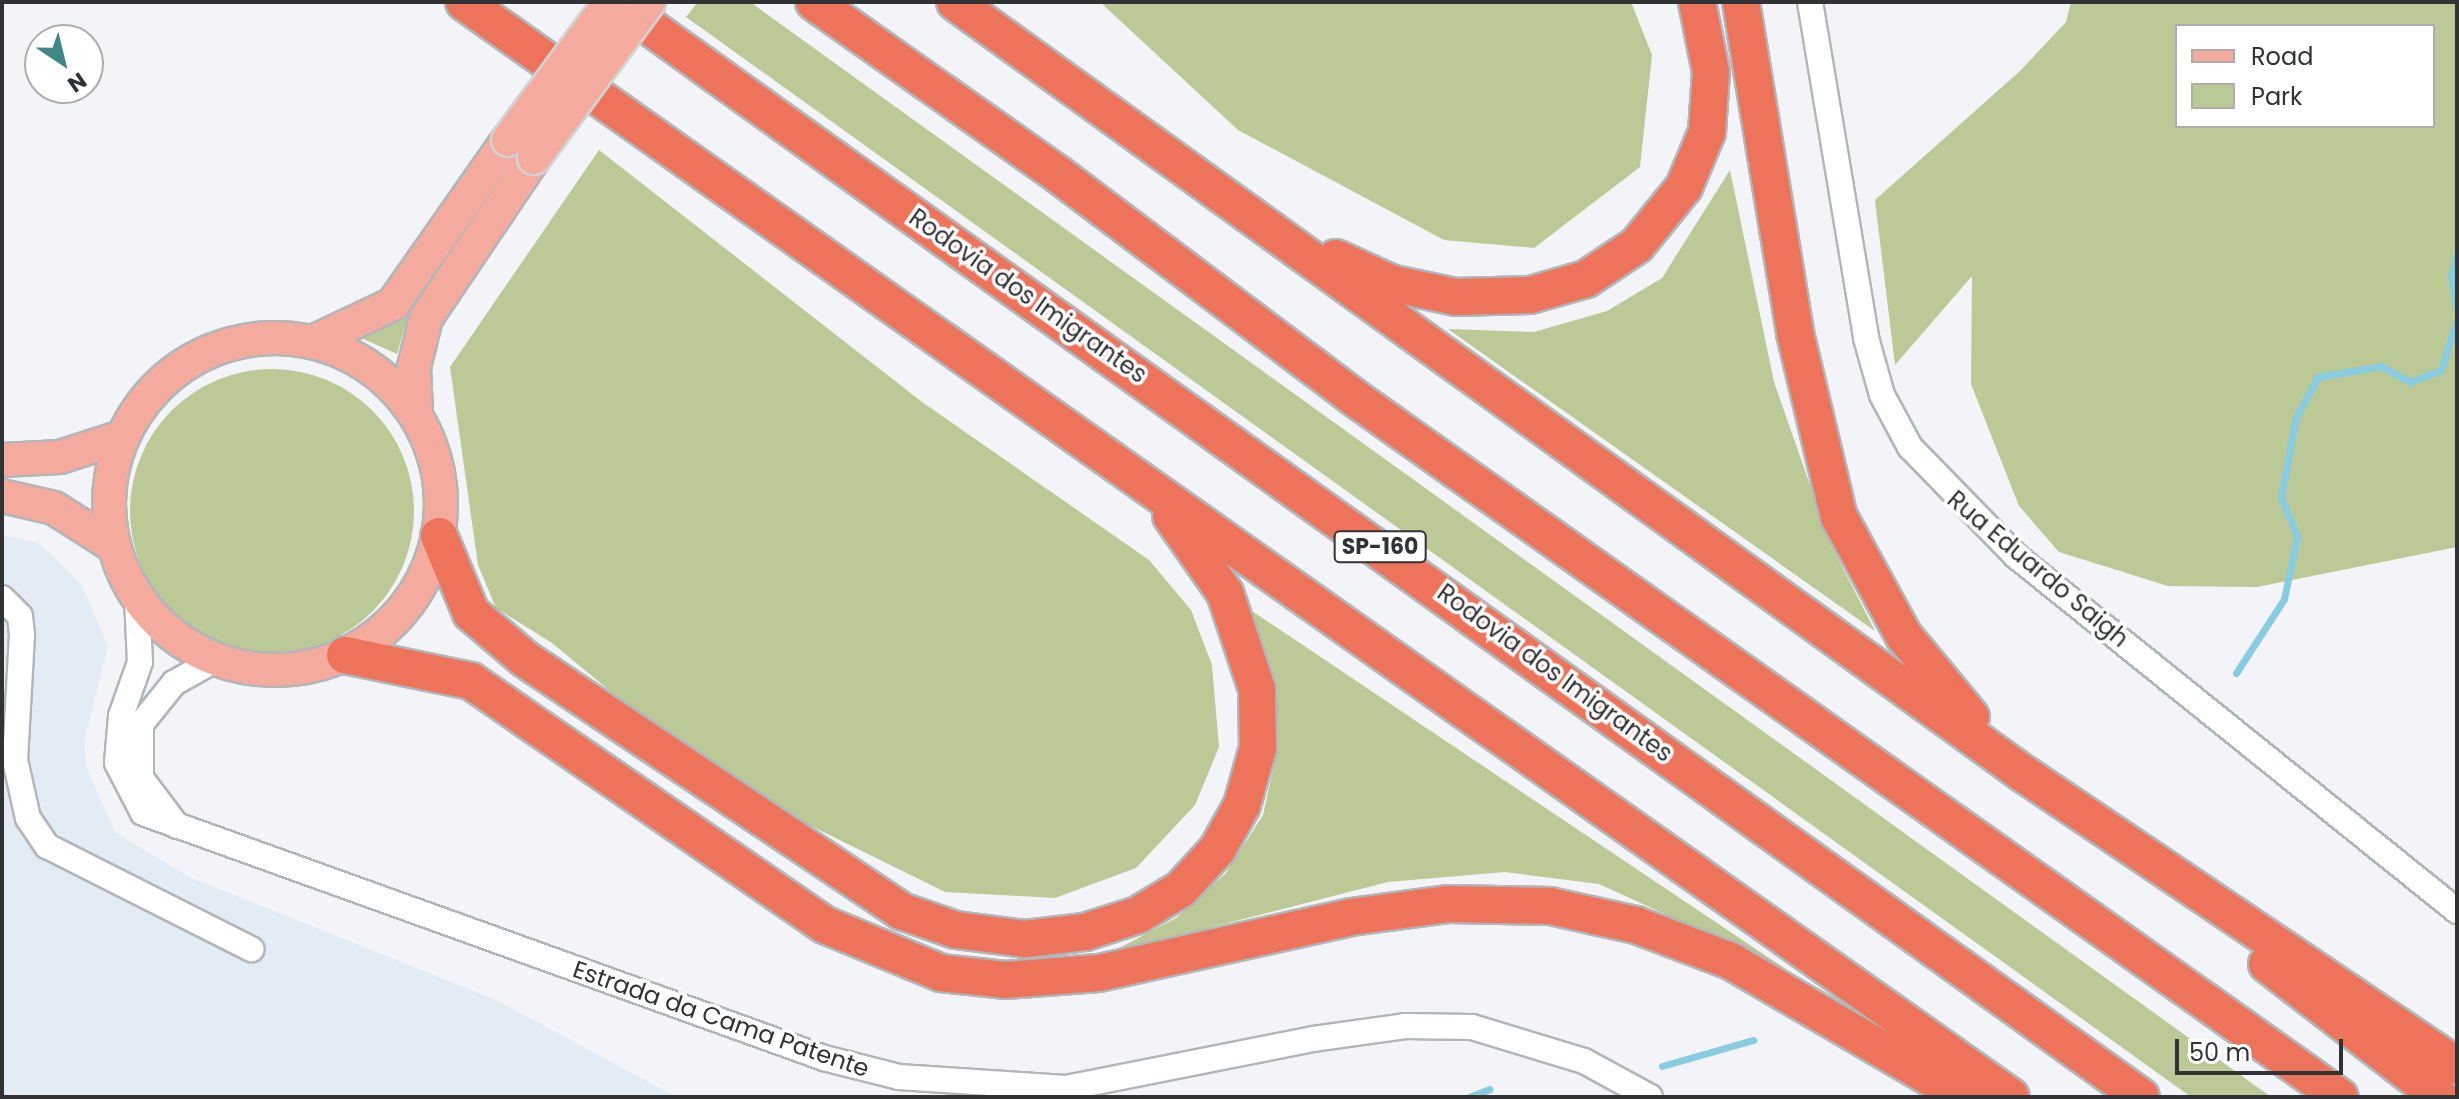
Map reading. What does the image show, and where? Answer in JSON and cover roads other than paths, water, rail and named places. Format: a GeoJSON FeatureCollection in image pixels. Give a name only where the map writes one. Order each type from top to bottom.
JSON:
{"type":"FeatureCollection","features":[{"type":"Feature","properties":{"kind":"highway"},"geometry":{"type":"LineString","coordinates":[[464,2],[2011,1097]]}},
{"type":"Feature","properties":{"kind":"highway","name":"Rodovia dos Imigrantes"},"geometry":{"type":"LineString","coordinates":[[612,2],[2141,1097]]}},
{"type":"Feature","properties":{"kind":"highway"},"geometry":{"type":"LineString","coordinates":[[814,2],[1352,396],[2340,1097]]}},
{"type":"Feature","properties":{"kind":"highway"},"geometry":{"type":"LineString","coordinates":[[955,2],[2024,774],[2231,917],[2457,1066]]}},
{"type":"Feature","properties":{"kind":"highway"},"geometry":{"type":"LineString","coordinates":[[1262,223],[1390,283],[1456,297],[1530,295],[1586,279],[1646,233],[1684,187],[1707,132],[1711,72],[1697,2]]}},
{"type":"Feature","properties":{"kind":"highway"},"geometry":{"type":"LineString","coordinates":[[1741,2],[1795,333],[1839,517],[1904,636],[2024,774]]}},
{"type":"Feature","properties":{"kind":"highway"},"geometry":{"type":"LineString","coordinates":[[439,536],[471,613],[538,668],[901,911],[956,930],[1025,939],[1085,932],[1138,915],[1181,889],[1217,850],[1242,805],[1258,748],[1257,689],[1225,593],[1144,483]]}},
{"type":"Feature","properties":{"kind":"highway"},"geometry":{"type":"LineString","coordinates":[[345,655],[424,666],[508,700],[825,925],[941,973],[1005,980],[1099,973],[1351,917],[1449,904],[1550,906],[1636,925],[1731,961],[1964,1097]]}},
{"type":"Feature","properties":{"kind":"highway"},"geometry":{"type":"LineString","coordinates":[[2231,917],[2238,942],[2440,1097]]}},
{"type":"Feature","properties":{"kind":"main road"},"geometry":{"type":"LineString","coordinates":[[416,413],[373,367],[315,341],[257,337],[201,354],[154,388],[122,437],[108,490],[112,545],[137,599],[171,635],[215,660],[258,670],[302,668],[345,655],[389,626],[421,585],[439,536],[440,472],[416,413],[414,367],[426,318],[521,149],[612,2]]}},
{"type":"Feature","properties":{"kind":"main road"},"geometry":{"type":"LineString","coordinates":[[315,341],[393,304],[521,149],[649,2]]}},
{"type":"Feature","properties":{"kind":"main road"},"geometry":{"type":"LineString","coordinates":[[2,460],[60,457],[122,437]]}},
{"type":"Feature","properties":{"kind":"main road"},"geometry":{"type":"LineString","coordinates":[[2,496],[54,508],[112,545]]}},
{"type":"Feature","properties":{"kind":"street","name":"Rua Eduardo Saigh"},"geometry":{"type":"LineString","coordinates":[[1810,2],[1866,338],[1882,395],[1910,447],[2016,556],[2457,911]]}},
{"type":"Feature","properties":{"kind":"street"},"geometry":{"type":"LineString","coordinates":[[2,598],[20,616],[22,635],[15,760],[28,818],[47,846],[251,949]]}},
{"type":"Feature","properties":{"kind":"street","name":"Estrada da Cama Patente"},"geometry":{"type":"LineString","coordinates":[[137,599],[140,662],[121,716],[117,763],[143,813],[824,1058],[899,1077],[1066,1088],[1313,1039],[1405,1026],[1472,1027],[1584,1061],[1650,1097]]}},
{"type":"Feature","properties":{"kind":"street"},"geometry":{"type":"LineString","coordinates":[[179,828],[141,778],[141,724],[174,683],[215,660]]}},
{"type":"Feature","properties":{"kind":"waterway"},"geometry":{"type":"LineString","coordinates":[[2457,254],[2451,276],[2457,311]]}},
{"type":"Feature","properties":{"kind":"waterway"},"geometry":{"type":"LineString","coordinates":[[2236,673],[2284,599],[2297,536],[2281,497],[2296,417],[2318,377],[2381,366],[2410,382],[2441,370],[2457,320]]}},
{"type":"Feature","properties":{"kind":"waterway"},"geometry":{"type":"LineString","coordinates":[[1662,1066],[1753,1040]]}},
{"type":"Feature","properties":{"kind":"waterway"},"geometry":{"type":"LineString","coordinates":[[1469,1097],[1490,1089]]}}]}
